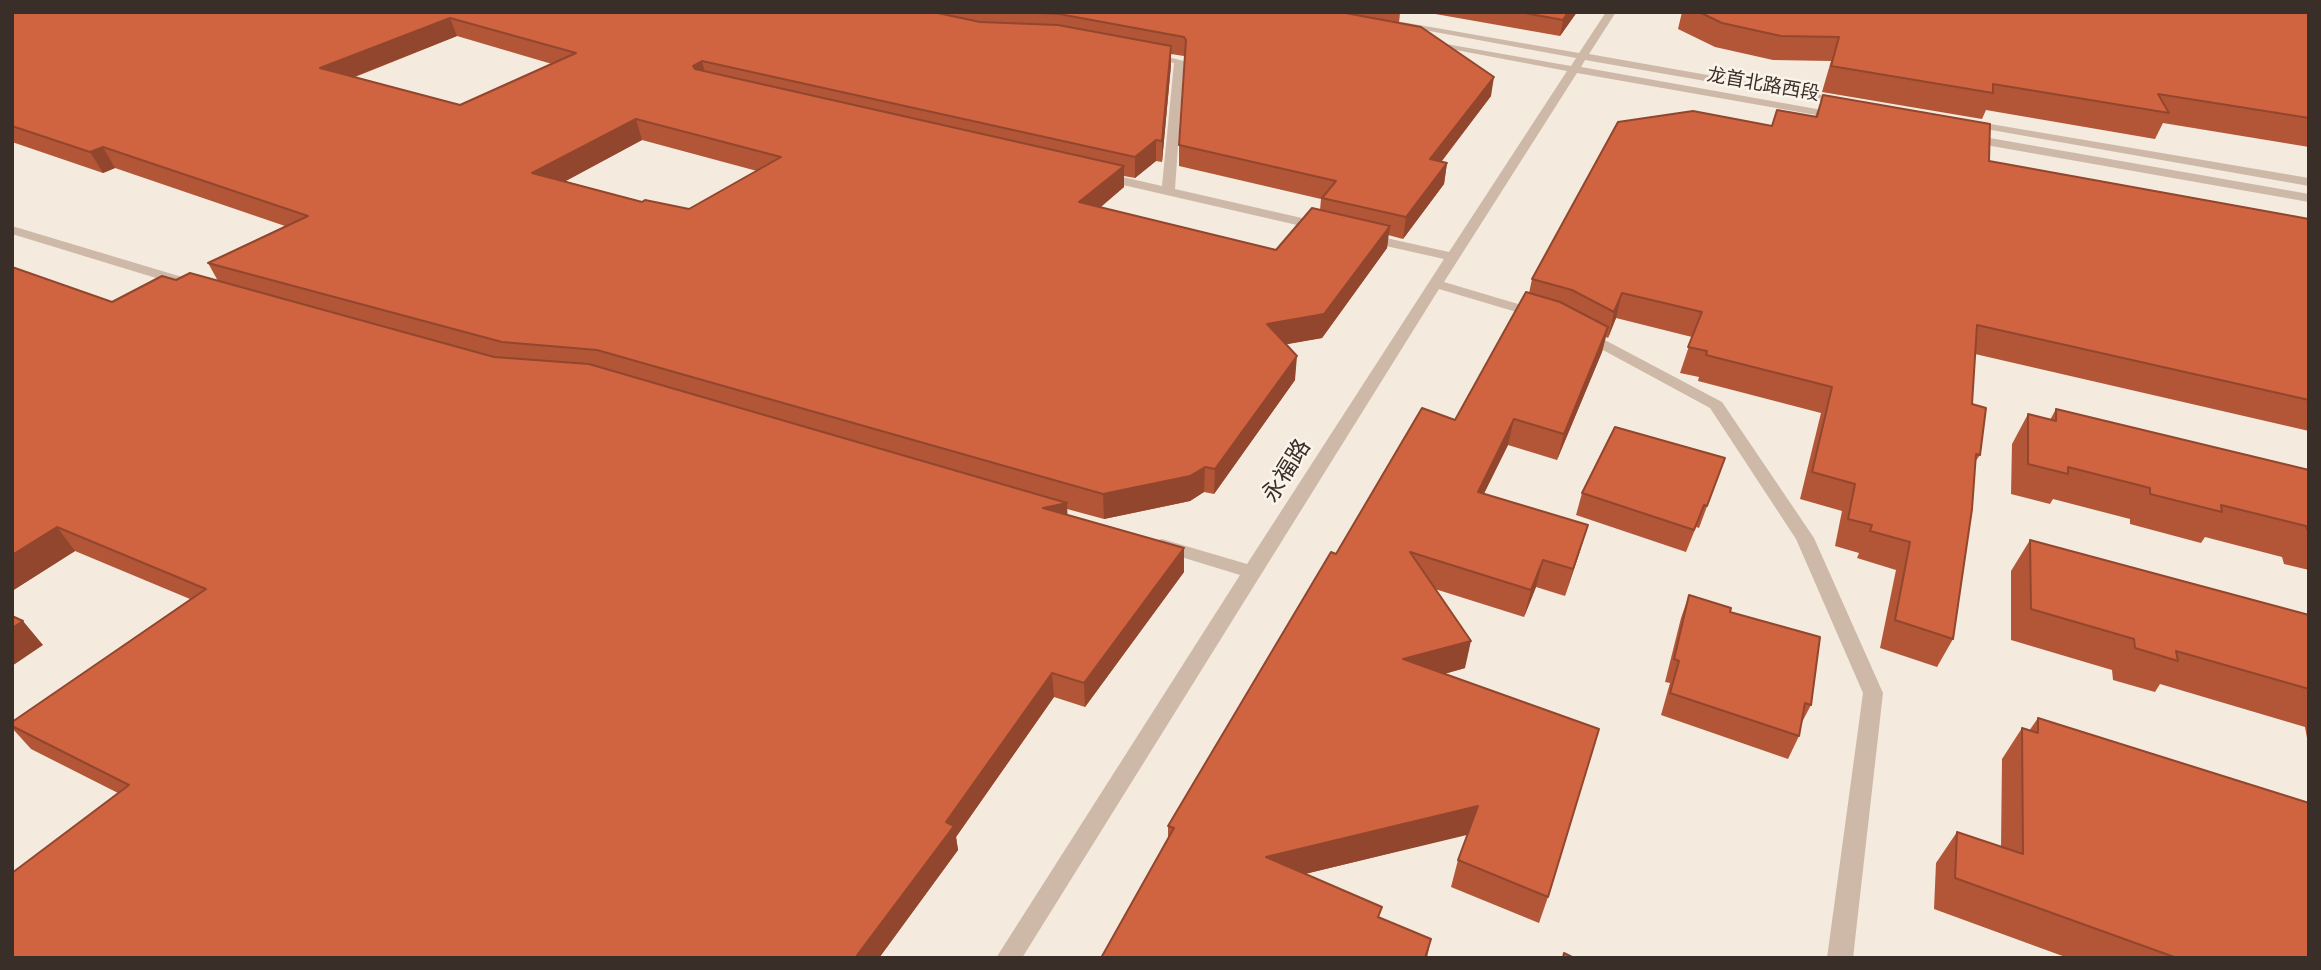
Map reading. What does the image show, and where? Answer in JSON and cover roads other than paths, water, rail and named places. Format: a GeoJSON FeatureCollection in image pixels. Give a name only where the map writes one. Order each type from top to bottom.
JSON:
{"type":"FeatureCollection","features":[{"type":"Feature","properties":{"kind":"street","name":"永福路"},"geometry":{"type":"LineString","coordinates":[[1008,958],[1611,12]]}},
{"type":"Feature","properties":{"kind":"street","name":"龙首北路西段"},"geometry":{"type":"LineString","coordinates":[[1395,24],[1846,117]]}},
{"type":"Feature","properties":{"kind":"street","name":"龙首北路西段"},"geometry":{"type":"LineString","coordinates":[[1413,41],[1855,104]]}},
{"type":"Feature","properties":{"kind":"street"},"geometry":{"type":"LineString","coordinates":[[1139,53],[1179,61],[1168,192]]}},
{"type":"Feature","properties":{"kind":"street"},"geometry":{"type":"LineString","coordinates":[[1951,120],[2309,182]]}},
{"type":"Feature","properties":{"kind":"street"},"geometry":{"type":"LineString","coordinates":[[1955,136],[2309,198]]}},
{"type":"Feature","properties":{"kind":"street"},"geometry":{"type":"LineString","coordinates":[[1086,173],[1331,229]]}},
{"type":"Feature","properties":{"kind":"street"},"geometry":{"type":"LineString","coordinates":[[12,230],[214,291]]}},
{"type":"Feature","properties":{"kind":"street"},"geometry":{"type":"LineString","coordinates":[[1344,232],[1453,257]]}},
{"type":"Feature","properties":{"kind":"street"},"geometry":{"type":"LineString","coordinates":[[1436,284],[1566,324],[1716,405],[1805,538],[1873,693],[1840,958]]}},
{"type":"Feature","properties":{"kind":"street"},"geometry":{"type":"LineString","coordinates":[[1145,540],[1252,572]]}}]}
